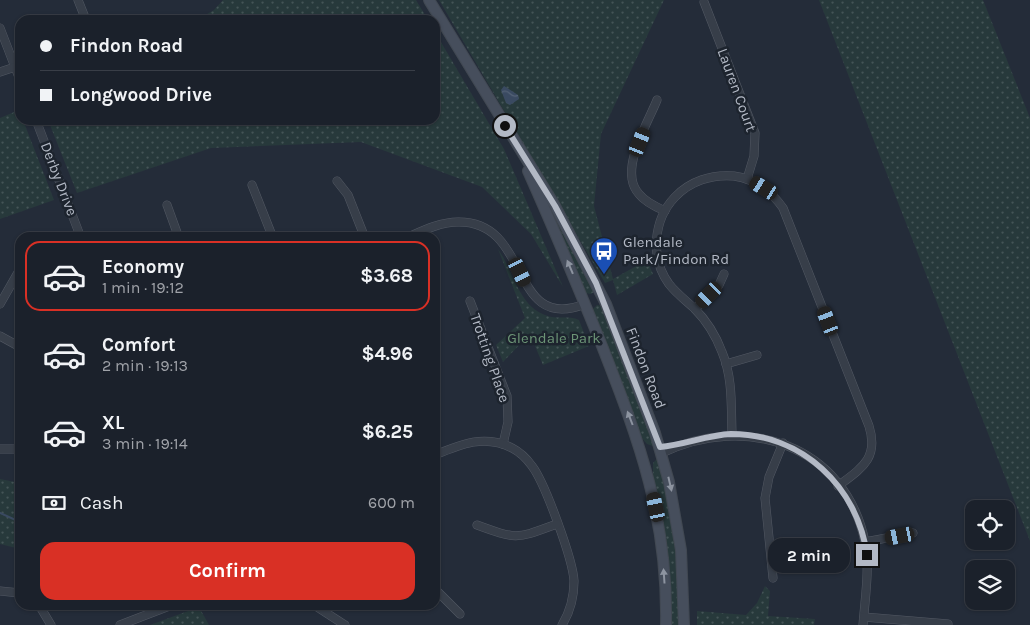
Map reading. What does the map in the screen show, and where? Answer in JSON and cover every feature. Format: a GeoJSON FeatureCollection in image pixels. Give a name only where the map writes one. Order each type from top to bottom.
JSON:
{"type":"FeatureCollection","features":[{"type":"Feature","properties":{"kind":"main road","name":"Findon Road"},"geometry":{"type":"LineString","coordinates":[[429,0],[438,15]]}},
{"type":"Feature","properties":{"kind":"main road","name":"Findon Road"},"geometry":{"type":"LineString","coordinates":[[440,18],[555,206],[602,296],[661,450],[674,504],[681,550],[684,625]]}},
{"type":"Feature","properties":{"kind":"main road","name":"Findon Road"},"geometry":{"type":"LineString","coordinates":[[515,143],[585,304],[643,456],[656,507],[662,546],[666,625]]}},
{"type":"Feature","properties":{"kind":"main road"},"geometry":{"type":"LineString","coordinates":[[585,304],[588,298],[602,296]]}},
{"type":"Feature","properties":{"kind":"main road"},"geometry":{"type":"LineString","coordinates":[[643,456],[661,450]]}},
{"type":"Feature","properties":{"kind":"street"},"geometry":{"type":"LineString","coordinates":[[78,0],[84,15]]}},
{"type":"Feature","properties":{"kind":"street","name":"Lauren Court"},"geometry":{"type":"LineString","coordinates":[[704,2],[755,133],[754,156],[747,179]]}},
{"type":"Feature","properties":{"kind":"street"},"geometry":{"type":"LineString","coordinates":[[0,28],[14,65],[0,71]]}},
{"type":"Feature","properties":{"kind":"street"},"geometry":{"type":"LineString","coordinates":[[657,100],[632,162],[630,174],[639,195],[665,211]]}},
{"type":"Feature","properties":{"kind":"street","name":"Derby Drive"},"geometry":{"type":"LineString","coordinates":[[38,125],[77,232]]}},
{"type":"Feature","properties":{"kind":"street"},"geometry":{"type":"LineString","coordinates":[[732,434],[731,391],[726,364],[714,334],[695,309],[672,288],[659,265],[657,236],[665,211],[676,196],[698,181],[726,176],[747,179],[771,194],[787,216],[872,435],[872,446],[868,459],[838,486]]}},
{"type":"Feature","properties":{"kind":"street"},"geometry":{"type":"LineString","coordinates":[[337,181],[348,195],[363,232]]}},
{"type":"Feature","properties":{"kind":"street"},"geometry":{"type":"LineString","coordinates":[[252,185],[271,232]]}},
{"type":"Feature","properties":{"kind":"street"},"geometry":{"type":"LineString","coordinates":[[166,205],[177,232]]}},
{"type":"Feature","properties":{"kind":"street"},"geometry":{"type":"LineString","coordinates":[[423,232],[452,222],[477,225],[490,231],[506,245],[532,294],[540,303],[559,310],[585,304]]}},
{"type":"Feature","properties":{"kind":"street"},"geometry":{"type":"LineString","coordinates":[[695,309],[719,285],[724,274]]}},
{"type":"Feature","properties":{"kind":"street"},"geometry":{"type":"LineString","coordinates":[[1,301],[15,277]]}},
{"type":"Feature","properties":{"kind":"street","name":"Trotting Place"},"geometry":{"type":"LineString","coordinates":[[470,301],[507,396],[508,422],[502,444]]}},
{"type":"Feature","properties":{"kind":"street"},"geometry":{"type":"LineString","coordinates":[[0,336],[15,344]]}},
{"type":"Feature","properties":{"kind":"street"},"geometry":{"type":"LineString","coordinates":[[726,364],[757,355]]}},
{"type":"Feature","properties":{"kind":"street"},"geometry":{"type":"LineString","coordinates":[[661,450],[710,437],[732,434],[758,437],[783,443],[820,465],[838,486],[858,518],[865,542],[867,568],[863,621],[948,624]]}},
{"type":"Feature","properties":{"kind":"street"},"geometry":{"type":"LineString","coordinates":[[440,453],[475,441],[487,441],[502,444],[518,452],[532,466],[569,555],[574,582],[571,606],[562,625]]}},
{"type":"Feature","properties":{"kind":"street"},"geometry":{"type":"LineString","coordinates":[[773,578],[764,498],[769,477],[783,443]]}},
{"type":"Feature","properties":{"kind":"street"},"geometry":{"type":"LineString","coordinates":[[0,449],[15,449]]}},
{"type":"Feature","properties":{"kind":"street"},"geometry":{"type":"LineString","coordinates":[[477,524],[514,537],[528,535],[557,524]]}},
{"type":"Feature","properties":{"kind":"street"},"geometry":{"type":"LineString","coordinates":[[865,542],[913,533]]}},
{"type":"Feature","properties":{"kind":"street"},"geometry":{"type":"LineString","coordinates":[[0,591],[15,592]]}},
{"type":"Feature","properties":{"kind":"street"},"geometry":{"type":"LineString","coordinates":[[440,594],[460,614]]}},
{"type":"Feature","properties":{"kind":"street"},"geometry":{"type":"LineString","coordinates":[[42,610],[51,625]]}},
{"type":"Feature","properties":{"kind":"street"},"geometry":{"type":"LineString","coordinates":[[120,625],[159,610]]}},
{"type":"Feature","properties":{"kind":"street"},"geometry":{"type":"LineString","coordinates":[[323,610],[345,625]]}},
{"type":"Feature","properties":{"kind":"street"},"geometry":{"type":"LineString","coordinates":[[326,612],[337,625]]}},
{"type":"Feature","properties":{"kind":"green space"},"geometry":{"type":"Polygon","coordinates":[[[223,0],[416,0],[425,15],[206,15],[214,10],[223,0]]]}},
{"type":"Feature","properties":{"kind":"green space"},"geometry":{"type":"Polygon","coordinates":[[[439,0],[664,0],[601,134],[594,206],[613,279],[647,260],[653,274],[617,295],[613,280],[605,283],[439,0]]]}},
{"type":"Feature","properties":{"kind":"green space"},"geometry":{"type":"Polygon","coordinates":[[[819,0],[983,0],[1030,118],[1030,541],[819,0]]]}},
{"type":"Feature","properties":{"kind":"green space"},"geometry":{"type":"Polygon","coordinates":[[[440,40],[504,149],[563,287],[531,234],[482,187],[361,142],[211,148],[77,193],[50,125],[440,125],[440,40]]]}},
{"type":"Feature","properties":{"kind":"green space"},"geometry":{"type":"Polygon","coordinates":[[[15,112],[15,125],[25,125],[54,200],[0,219],[0,118],[15,112]]]}},
{"type":"Feature","properties":{"kind":"green space"},"geometry":{"type":"Polygon","coordinates":[[[536,180],[595,291],[591,294],[585,293],[536,180]]]}},
{"type":"Feature","properties":{"kind":"green space","name":"Glendale Park"},"geometry":{"type":"Polygon","coordinates":[[[498,249],[528,303],[545,315],[579,320],[589,346],[543,365],[530,334],[503,362],[496,345],[525,318],[498,249]]]}},
{"type":"Feature","properties":{"kind":"green space"},"geometry":{"type":"Polygon","coordinates":[[[597,305],[602,306],[655,445],[653,446],[647,444],[639,435],[591,311],[597,305]]]}},
{"type":"Feature","properties":{"kind":"green space"},"geometry":{"type":"Polygon","coordinates":[[[658,458],[673,510],[682,625],[668,625],[653,479],[653,463],[658,458]]]}},
{"type":"Feature","properties":{"kind":"green space"},"geometry":{"type":"Polygon","coordinates":[[[0,479],[15,482],[15,548],[0,544],[0,479]]]}},
{"type":"Feature","properties":{"kind":"green space"},"geometry":{"type":"Polygon","coordinates":[[[765,586],[770,591],[768,616],[815,619],[814,625],[697,625],[697,611],[746,615],[757,603],[765,586]]]}},
{"type":"Feature","properties":{"kind":"green space"},"geometry":{"type":"Polygon","coordinates":[[[191,610],[201,610],[209,625],[150,625],[191,610]]]}},
{"type":"Feature","properties":{"kind":"water"},"geometry":{"type":"Polygon","coordinates":[[[504,86],[518,95],[519,99],[510,105],[506,103],[501,90],[504,86]]]}},
{"type":"Feature","properties":{"kind":"waterway"},"geometry":{"type":"LineString","coordinates":[[0,513],[15,520]]}},
{"type":"Feature","properties":{"kind":"place","name":"Glendale Park/Findon Rd"},"geometry":{"type":"Point","coordinates":[604,275]}},
{"type":"Feature","properties":{"kind":"route"},"geometry":{"type":"LineString","coordinates":[[505,126],[555,206],[604,299],[660,447],[678,446],[696,440],[732,434],[758,437],[783,443],[820,465],[846,496],[862,529],[867,555]]}}]}
